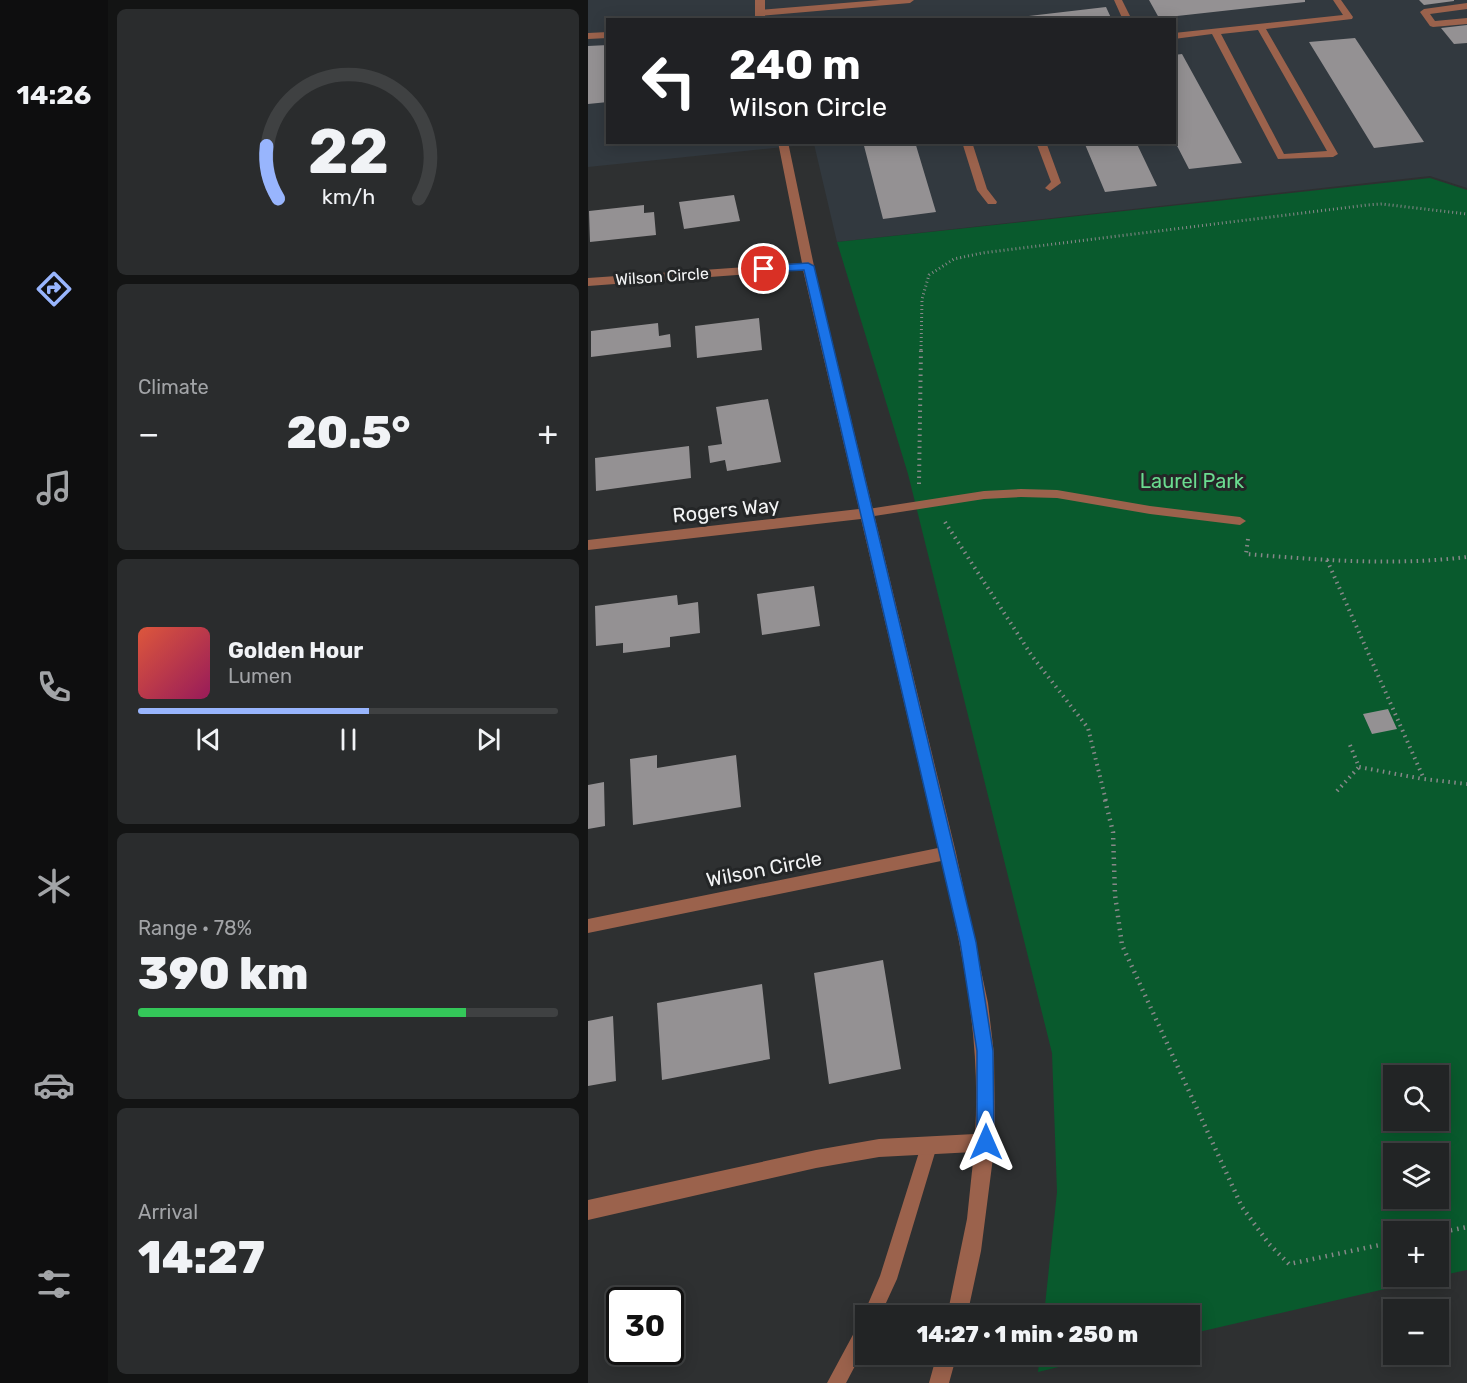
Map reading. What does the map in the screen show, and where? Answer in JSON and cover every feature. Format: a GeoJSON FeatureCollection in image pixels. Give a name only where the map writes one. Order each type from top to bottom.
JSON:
{"type":"FeatureCollection","features":[{"type":"Feature","properties":{"kind":"street"},"geometry":{"type":"LineString","coordinates":[[760,0],[760,16]]}},
{"type":"Feature","properties":{"kind":"street"},"geometry":{"type":"LineString","coordinates":[[783,144],[808,266],[968,942],[985,1051],[986,1142],[967,1279],[960,1305]]}},
{"type":"Feature","properties":{"kind":"street","name":"Wilson Circle"},"geometry":{"type":"LineString","coordinates":[[588,282],[808,266]]}},
{"type":"Feature","properties":{"kind":"street","name":"Rogers Way"},"geometry":{"type":"LineString","coordinates":[[588,545],[868,513]]}},
{"type":"Feature","properties":{"kind":"street","name":"Wilson Circle"},"geometry":{"type":"LineString","coordinates":[[588,926],[948,854]]}},
{"type":"Feature","properties":{"kind":"street"},"geometry":{"type":"LineString","coordinates":[[588,1210],[816,1159],[879,1148],[986,1142]]}},
{"type":"Feature","properties":{"kind":"street"},"geometry":{"type":"LineString","coordinates":[[939,1383],[944,1365]]}},
{"type":"Feature","properties":{"kind":"lane"},"geometry":{"type":"LineString","coordinates":[[760,16],[862,2],[910,0]]}},
{"type":"Feature","properties":{"kind":"lane"},"geometry":{"type":"LineString","coordinates":[[1118,0],[1127,18]]}},
{"type":"Feature","properties":{"kind":"lane"},"geometry":{"type":"LineString","coordinates":[[1176,36],[1349,17],[1337,0]]}},
{"type":"Feature","properties":{"kind":"lane"},"geometry":{"type":"LineString","coordinates":[[1467,6],[1425,12],[1433,24],[1467,21]]}},
{"type":"Feature","properties":{"kind":"lane"},"geometry":{"type":"LineString","coordinates":[[1215,31],[1281,157],[1333,154],[1260,26]]}},
{"type":"Feature","properties":{"kind":"lane"},"geometry":{"type":"LineString","coordinates":[[588,36],[606,35]]}},
{"type":"Feature","properties":{"kind":"lane"},"geometry":{"type":"LineString","coordinates":[[968,144],[982,190],[992,202]]}},
{"type":"Feature","properties":{"kind":"lane"},"geometry":{"type":"LineString","coordinates":[[1042,144],[1056,183],[1050,188]]}},
{"type":"Feature","properties":{"kind":"lane"},"geometry":{"type":"LineString","coordinates":[[868,513],[984,495],[1021,493],[1057,494],[1150,510],[1240,521]]}},
{"type":"Feature","properties":{"kind":"lane"},"geometry":{"type":"LineString","coordinates":[[875,1305],[888,1279],[929,1146]]}},
{"type":"Feature","properties":{"kind":"lane"},"geometry":{"type":"LineString","coordinates":[[836,1383],[855,1346]]}},
{"type":"Feature","properties":{"kind":"path"},"geometry":{"type":"LineString","coordinates":[[920,487],[922,299],[929,275],[954,259],[994,251],[1367,205],[1382,204],[1467,214]]}},
{"type":"Feature","properties":{"kind":"path"},"geometry":{"type":"LineString","coordinates":[[956,518],[944,521],[1032,656],[1088,728],[1113,832],[1115,895],[1122,945],[1242,1207],[1269,1244],[1289,1264],[1383,1244]]}},
{"type":"Feature","properties":{"kind":"path"},"geometry":{"type":"LineString","coordinates":[[1238,538],[1249,539],[1246,554],[1327,560],[1433,562],[1467,557]]}},
{"type":"Feature","properties":{"kind":"path"},"geometry":{"type":"LineString","coordinates":[[1327,560],[1424,779]]}},
{"type":"Feature","properties":{"kind":"path"},"geometry":{"type":"LineString","coordinates":[[1350,745],[1359,767]]}},
{"type":"Feature","properties":{"kind":"path"},"geometry":{"type":"LineString","coordinates":[[1359,767],[1467,784]]}},
{"type":"Feature","properties":{"kind":"path"},"geometry":{"type":"LineString","coordinates":[[1337,791],[1359,767]]}},
{"type":"Feature","properties":{"kind":"path"},"geometry":{"type":"LineString","coordinates":[[1449,1231],[1467,1227]]}},
{"type":"Feature","properties":{"kind":"shaded area"},"geometry":{"type":"Polygon","coordinates":[[[588,0],[1467,0],[1467,188],[1430,176],[837,242],[814,144],[588,167],[588,0]]]}},
{"type":"Feature","properties":{"kind":"green space","name":"Laurel Park"},"geometry":{"type":"Polygon","coordinates":[[[1430,178],[1467,190],[1467,1270],[1449,1274],[1449,1221],[1383,1221],[1383,1287],[1394,1287],[1200,1332],[1200,1305],[1045,1305],[1057,1192],[1052,1053],[908,474],[837,242],[1430,178]]]}},
{"type":"Feature","properties":{"kind":"green space"},"geometry":{"type":"Polygon","coordinates":[[[1039,1365],[1067,1365],[1038,1372],[1039,1365]]]}},
{"type":"Feature","properties":{"kind":"building"},"geometry":{"type":"Polygon","coordinates":[[[1149,0],[1305,0],[1305,2],[1159,18],[1149,0]]]}},
{"type":"Feature","properties":{"kind":"building"},"geometry":{"type":"Polygon","coordinates":[[[1419,0],[1454,0],[1454,1],[1424,5],[1419,0]]]}},
{"type":"Feature","properties":{"kind":"building"},"geometry":{"type":"Polygon","coordinates":[[[1106,7],[1111,18],[1011,18],[1106,7]]]}},
{"type":"Feature","properties":{"kind":"building"},"geometry":{"type":"Polygon","coordinates":[[[1467,25],[1467,43],[1454,44],[1441,28],[1467,25]]]}},
{"type":"Feature","properties":{"kind":"building"},"geometry":{"type":"Polygon","coordinates":[[[1355,38],[1424,142],[1374,148],[1309,42],[1355,38]]]}},
{"type":"Feature","properties":{"kind":"building"},"geometry":{"type":"Polygon","coordinates":[[[606,45],[606,102],[588,104],[588,46],[606,45]]]}},
{"type":"Feature","properties":{"kind":"building"},"geometry":{"type":"Polygon","coordinates":[[[1182,54],[1242,163],[1189,169],[1176,144],[1176,55],[1182,54]]]}},
{"type":"Feature","properties":{"kind":"building"},"geometry":{"type":"Polygon","coordinates":[[[864,144],[916,144],[936,212],[883,219],[864,144]]]}},
{"type":"Feature","properties":{"kind":"building"},"geometry":{"type":"Polygon","coordinates":[[[1085,144],[1137,144],[1157,186],[1105,192],[1085,144]]]}},
{"type":"Feature","properties":{"kind":"building"},"geometry":{"type":"Polygon","coordinates":[[[734,195],[740,221],[684,229],[679,202],[734,195]]]}},
{"type":"Feature","properties":{"kind":"building"},"geometry":{"type":"Polygon","coordinates":[[[644,205],[644,213],[654,212],[656,235],[590,242],[589,211],[644,205]]]}},
{"type":"Feature","properties":{"kind":"building"},"geometry":{"type":"Polygon","coordinates":[[[759,318],[762,350],[697,358],[695,326],[759,318]]]}},
{"type":"Feature","properties":{"kind":"building"},"geometry":{"type":"Polygon","coordinates":[[[658,323],[659,336],[670,334],[671,347],[591,357],[591,331],[658,323]]]}},
{"type":"Feature","properties":{"kind":"building"},"geometry":{"type":"Polygon","coordinates":[[[768,399],[781,462],[727,471],[725,460],[710,463],[708,446],[722,444],[716,407],[768,399]]]}},
{"type":"Feature","properties":{"kind":"building"},"geometry":{"type":"Polygon","coordinates":[[[689,446],[691,478],[596,491],[595,458],[689,446]]]}},
{"type":"Feature","properties":{"kind":"building"},"geometry":{"type":"Polygon","coordinates":[[[814,586],[820,626],[762,635],[757,594],[814,586]]]}},
{"type":"Feature","properties":{"kind":"building"},"geometry":{"type":"Polygon","coordinates":[[[677,595],[678,605],[698,602],[700,633],[670,637],[670,647],[623,653],[623,643],[596,646],[595,606],[677,595]]]}},
{"type":"Feature","properties":{"kind":"building"},"geometry":{"type":"Polygon","coordinates":[[[1388,709],[1397,729],[1372,734],[1363,714],[1388,709]]]}},
{"type":"Feature","properties":{"kind":"building"},"geometry":{"type":"Polygon","coordinates":[[[657,755],[657,768],[736,755],[741,807],[633,825],[630,759],[657,755]]]}},
{"type":"Feature","properties":{"kind":"building"},"geometry":{"type":"Polygon","coordinates":[[[604,782],[605,826],[588,829],[588,785],[604,782]]]}},
{"type":"Feature","properties":{"kind":"building"},"geometry":{"type":"Polygon","coordinates":[[[883,960],[901,1069],[829,1084],[814,973],[883,960]]]}},
{"type":"Feature","properties":{"kind":"building"},"geometry":{"type":"Polygon","coordinates":[[[762,984],[770,1059],[662,1080],[657,1003],[762,984]]]}},
{"type":"Feature","properties":{"kind":"building"},"geometry":{"type":"Polygon","coordinates":[[[613,1016],[616,1081],[588,1086],[588,1021],[613,1016]]]}},
{"type":"Feature","properties":{"kind":"route"},"geometry":{"type":"LineString","coordinates":[[764,269],[808,266],[968,942],[985,1051],[986,1142]]}}]}
